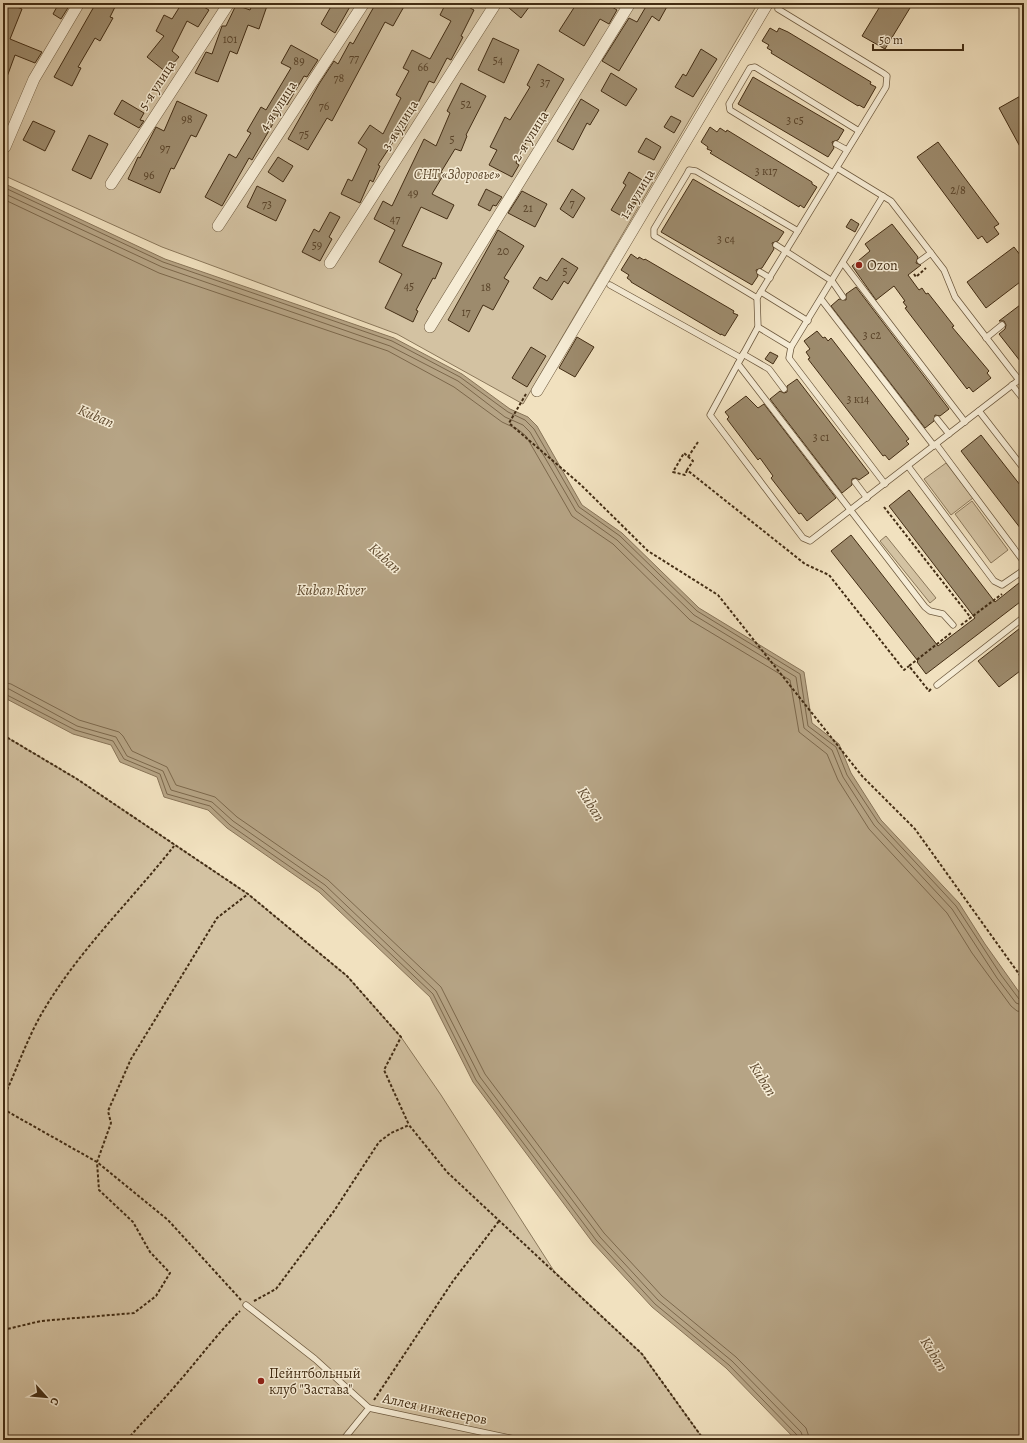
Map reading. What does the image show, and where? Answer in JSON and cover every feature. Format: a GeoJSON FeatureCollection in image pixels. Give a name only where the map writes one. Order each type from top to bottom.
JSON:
{"type":"FeatureCollection","features":[{"type":"Feature","properties":{"kind":"street"},"geometry":{"type":"LineString","coordinates":[[5,147],[34,79],[79,3]]}},
{"type":"Feature","properties":{"kind":"street","name":"5-я улица"},"geometry":{"type":"LineString","coordinates":[[111,184],[229,3]]}},
{"type":"Feature","properties":{"kind":"street","name":"4-я улица"},"geometry":{"type":"LineString","coordinates":[[218,226],[364,3]]}},
{"type":"Feature","properties":{"kind":"street","name":"3-я улица"},"geometry":{"type":"LineString","coordinates":[[330,264],[496,3]]}},
{"type":"Feature","properties":{"kind":"street","name":"2-я улица"},"geometry":{"type":"LineString","coordinates":[[430,327],[630,3]]}},
{"type":"Feature","properties":{"kind":"street","name":"1-я улица"},"geometry":{"type":"LineString","coordinates":[[533,390],[770,8]]}},
{"type":"Feature","properties":{"kind":"lane"},"geometry":{"type":"LineString","coordinates":[[770,8],[887,76],[886,87],[757,298],[758,327],[710,415],[803,538],[810,541],[1024,376]]}},
{"type":"Feature","properties":{"kind":"lane"},"geometry":{"type":"LineString","coordinates":[[859,131],[755,67],[750,68],[729,104],[730,110],[891,201],[944,270],[955,297],[1019,380]]}},
{"type":"Feature","properties":{"kind":"lane"},"geometry":{"type":"LineString","coordinates":[[836,144],[847,150]]}},
{"type":"Feature","properties":{"kind":"lane"},"geometry":{"type":"LineString","coordinates":[[757,298],[654,236],[654,229],[686,174],[689,170],[696,171],[798,231]]}},
{"type":"Feature","properties":{"kind":"lane"},"geometry":{"type":"LineString","coordinates":[[883,196],[792,347],[789,358],[885,484]]}},
{"type":"Feature","properties":{"kind":"lane"},"geometry":{"type":"LineString","coordinates":[[776,245],[832,281],[843,297]]}},
{"type":"Feature","properties":{"kind":"lane"},"geometry":{"type":"LineString","coordinates":[[920,261],[931,252]]}},
{"type":"Feature","properties":{"kind":"lane"},"geometry":{"type":"LineString","coordinates":[[843,263],[965,422]]}},
{"type":"Feature","properties":{"kind":"lane"},"geometry":{"type":"LineString","coordinates":[[760,272],[770,278]]}},
{"type":"Feature","properties":{"kind":"lane"},"geometry":{"type":"LineString","coordinates":[[610,285],[769,369],[784,389]]}},
{"type":"Feature","properties":{"kind":"lane"},"geometry":{"type":"LineString","coordinates":[[761,292],[808,321]]}},
{"type":"Feature","properties":{"kind":"lane"},"geometry":{"type":"LineString","coordinates":[[820,299],[935,445],[1024,562]]}},
{"type":"Feature","properties":{"kind":"lane"},"geometry":{"type":"LineString","coordinates":[[986,338],[1002,325]]}},
{"type":"Feature","properties":{"kind":"lane"},"geometry":{"type":"LineString","coordinates":[[758,327],[792,347]]}},
{"type":"Feature","properties":{"kind":"lane"},"geometry":{"type":"LineString","coordinates":[[738,364],[927,609],[943,614],[953,625]]}},
{"type":"Feature","properties":{"kind":"lane"},"geometry":{"type":"LineString","coordinates":[[1012,385],[1024,400]]}},
{"type":"Feature","properties":{"kind":"lane"},"geometry":{"type":"LineString","coordinates":[[979,411],[1024,469]]}},
{"type":"Feature","properties":{"kind":"lane"},"geometry":{"type":"LineString","coordinates":[[937,418],[949,434]]}},
{"type":"Feature","properties":{"kind":"lane"},"geometry":{"type":"LineString","coordinates":[[908,466],[994,581],[1002,585],[1021,572],[1024,567]]}},
{"type":"Feature","properties":{"kind":"lane"},"geometry":{"type":"LineString","coordinates":[[855,482],[867,498]]}},
{"type":"Feature","properties":{"kind":"lane"},"geometry":{"type":"LineString","coordinates":[[937,684],[1024,617]]}},
{"type":"Feature","properties":{"kind":"lane"},"geometry":{"type":"LineString","coordinates":[[246,1306],[315,1359],[369,1408],[343,1440]]}},
{"type":"Feature","properties":{"kind":"lane","name":"Аллея инженеров"},"geometry":{"type":"LineString","coordinates":[[369,1408],[519,1440]]}},
{"type":"Feature","properties":{"kind":"path"},"geometry":{"type":"LineString","coordinates":[[533,390],[509,422],[581,485],[648,551],[718,595],[862,776],[915,829],[1024,981]]}},
{"type":"Feature","properties":{"kind":"path"},"geometry":{"type":"LineString","coordinates":[[688,457],[698,442]]}},
{"type":"Feature","properties":{"kind":"path"},"geometry":{"type":"LineString","coordinates":[[684,453],[693,460],[688,470],[685,475],[673,472],[684,453]]}},
{"type":"Feature","properties":{"kind":"path"},"geometry":{"type":"LineString","coordinates":[[688,470],[805,564],[829,575],[904,670],[1005,591]]}},
{"type":"Feature","properties":{"kind":"path"},"geometry":{"type":"LineString","coordinates":[[884,507],[970,618]]}},
{"type":"Feature","properties":{"kind":"path"},"geometry":{"type":"LineString","coordinates":[[909,666],[929,691],[937,684]]}},
{"type":"Feature","properties":{"kind":"path"},"geometry":{"type":"LineString","coordinates":[[3,735],[77,779],[174,846],[248,894],[347,976],[401,1037],[384,1070],[409,1125],[447,1172],[642,1354],[704,1440]]}},
{"type":"Feature","properties":{"kind":"path"},"geometry":{"type":"LineString","coordinates":[[3,1099],[42,1014],[83,952],[145,883],[174,846]]}},
{"type":"Feature","properties":{"kind":"path"},"geometry":{"type":"LineString","coordinates":[[3,1330],[41,1321],[134,1313],[156,1296],[170,1273],[150,1252],[133,1222],[99,1190],[97,1162],[111,1123],[108,1111],[131,1059],[217,918],[248,894]]}},
{"type":"Feature","properties":{"kind":"path"},"geometry":{"type":"LineString","coordinates":[[3,1109],[97,1162],[168,1220],[246,1306]]}},
{"type":"Feature","properties":{"kind":"path"},"geometry":{"type":"LineString","coordinates":[[127,1440],[145,1417],[176,1386],[217,1334],[246,1306],[276,1289],[334,1211],[379,1142],[391,1133],[409,1125]]}},
{"type":"Feature","properties":{"kind":"path"},"geometry":{"type":"LineString","coordinates":[[369,1408],[453,1281],[499,1220]]}},
{"type":"Feature","properties":{"kind":"green space","name":"СНТ «Здоровье»"},"geometry":{"type":"Polygon","coordinates":[[[3,3],[758,3],[523,404],[397,334],[162,247],[3,175],[3,3]]]}},
{"type":"Feature","properties":{"kind":"green space"},"geometry":{"type":"Polygon","coordinates":[[[946,463],[973,498],[951,515],[924,479],[946,463]]]}},
{"type":"Feature","properties":{"kind":"green space"},"geometry":{"type":"Polygon","coordinates":[[[972,501],[1008,550],[991,563],[955,514],[972,501]]]}},
{"type":"Feature","properties":{"kind":"green space"},"geometry":{"type":"Polygon","coordinates":[[[886,536],[936,598],[930,603],[880,541],[886,536]]]}},
{"type":"Feature","properties":{"kind":"green space"},"geometry":{"type":"Polygon","coordinates":[[[3,735],[77,779],[248,894],[347,976],[401,1037],[441,1095],[554,1271],[642,1354],[704,1440],[3,1440],[3,735]]]}},
{"type":"Feature","properties":{"kind":"water","name":"Kuban River"},"geometry":{"type":"Polygon","coordinates":[[[3,183],[165,259],[394,338],[462,374],[510,409],[528,417],[537,426],[582,505],[622,533],[699,608],[804,672],[812,723],[839,744],[851,773],[881,820],[959,903],[985,944],[1024,999],[1024,1440],[796,1440],[726,1368],[652,1307],[593,1243],[473,1082],[430,997],[319,892],[227,828],[208,810],[164,797],[157,777],[120,762],[111,745],[73,734],[3,697],[3,183]]]}},
{"type":"Feature","properties":{"kind":"building"},"geometry":{"type":"Polygon","coordinates":[[[7,3],[22,9],[10,39],[42,52],[35,63],[15,55],[4,85],[3,13],[7,3]]]}},
{"type":"Feature","properties":{"kind":"building"},"geometry":{"type":"Polygon","coordinates":[[[59,3],[71,3],[61,19],[53,14],[59,3]]]}},
{"type":"Feature","properties":{"kind":"building"},"geometry":{"type":"Polygon","coordinates":[[[96,3],[117,3],[110,17],[113,18],[100,41],[95,38],[78,67],[81,68],[72,86],[54,77],[96,3]]]}},
{"type":"Feature","properties":{"kind":"building"},"geometry":{"type":"Polygon","coordinates":[[[182,3],[197,3],[209,10],[198,27],[187,21],[172,51],[179,57],[166,72],[147,57],[164,36],[156,31],[164,15],[172,19],[182,3]]]}},
{"type":"Feature","properties":{"kind":"building"},"geometry":{"type":"Polygon","coordinates":[[[253,3],[268,3],[259,29],[248,25],[237,54],[230,51],[218,82],[195,73],[206,52],[212,54],[222,26],[226,26],[236,5],[250,10],[253,3]]]}},
{"type":"Feature","properties":{"kind":"building"},"geometry":{"type":"Polygon","coordinates":[[[333,3],[352,3],[335,33],[321,24],[333,3]]]}},
{"type":"Feature","properties":{"kind":"building"},"geometry":{"type":"Polygon","coordinates":[[[376,3],[406,3],[393,26],[385,22],[332,121],[327,118],[308,150],[288,139],[319,84],[334,61],[338,64],[350,42],[353,44],[376,3]]]}},
{"type":"Feature","properties":{"kind":"building"},"geometry":{"type":"Polygon","coordinates":[[[446,3],[461,3],[474,10],[461,36],[463,37],[451,60],[447,58],[434,83],[429,81],[404,131],[401,130],[378,165],[380,166],[373,182],[370,180],[360,203],[341,194],[348,179],[352,181],[367,149],[358,143],[370,125],[383,134],[401,98],[396,95],[409,71],[403,68],[412,50],[430,59],[451,21],[440,15],[446,3]]]}},
{"type":"Feature","properties":{"kind":"building"},"geometry":{"type":"Polygon","coordinates":[[[503,3],[532,3],[521,18],[503,3]]]}},
{"type":"Feature","properties":{"kind":"building"},"geometry":{"type":"Polygon","coordinates":[[[577,3],[614,3],[612,7],[617,10],[609,24],[600,19],[584,46],[559,31],[577,3]]]}},
{"type":"Feature","properties":{"kind":"building"},"geometry":{"type":"Polygon","coordinates":[[[648,3],[669,3],[659,21],[652,16],[619,71],[602,61],[629,18],[637,22],[648,3]]]}},
{"type":"Feature","properties":{"kind":"building"},"geometry":{"type":"Polygon","coordinates":[[[882,3],[913,3],[885,49],[862,36],[882,3]]]}},
{"type":"Feature","properties":{"kind":"building"},"geometry":{"type":"Polygon","coordinates":[[[770,28],[777,32],[779,28],[788,32],[871,82],[870,84],[876,87],[864,108],[859,105],[858,106],[771,53],[772,51],[767,48],[769,45],[762,41],[770,28]]]}},
{"type":"Feature","properties":{"kind":"building"},"geometry":{"type":"Polygon","coordinates":[[[493,38],[519,50],[504,83],[478,70],[493,38]]]}},
{"type":"Feature","properties":{"kind":"building"},"geometry":{"type":"Polygon","coordinates":[[[291,45],[318,60],[307,77],[304,76],[287,105],[285,103],[252,160],[249,158],[222,206],[205,197],[229,154],[236,158],[251,133],[247,131],[261,107],[266,110],[291,68],[281,63],[291,45]]]}},
{"type":"Feature","properties":{"kind":"building"},"geometry":{"type":"Polygon","coordinates":[[[701,49],[717,59],[693,97],[675,87],[683,74],[686,76],[701,49]]]}},
{"type":"Feature","properties":{"kind":"building"},"geometry":{"type":"Polygon","coordinates":[[[538,64],[564,79],[537,125],[535,124],[516,163],[519,165],[512,177],[489,165],[497,150],[490,147],[505,117],[510,120],[530,87],[527,85],[538,64]]]}},
{"type":"Feature","properties":{"kind":"building"},"geometry":{"type":"Polygon","coordinates":[[[611,73],[637,89],[626,106],[601,91],[611,73]]]}},
{"type":"Feature","properties":{"kind":"building"},"geometry":{"type":"Polygon","coordinates":[[[753,77],[844,130],[838,140],[832,142],[834,148],[828,157],[738,104],[753,77]]]}},
{"type":"Feature","properties":{"kind":"building"},"geometry":{"type":"Polygon","coordinates":[[[461,83],[486,96],[466,135],[467,136],[461,151],[455,149],[441,172],[444,174],[432,194],[454,205],[447,219],[421,207],[402,246],[442,263],[435,279],[433,278],[416,310],[418,311],[413,322],[385,308],[402,274],[379,262],[395,230],[374,219],[383,201],[392,206],[424,139],[436,146],[450,113],[447,111],[461,83]]]}},
{"type":"Feature","properties":{"kind":"building"},"geometry":{"type":"Polygon","coordinates":[[[1024,94],[1024,154],[999,108],[1024,94]]]}},
{"type":"Feature","properties":{"kind":"building"},"geometry":{"type":"Polygon","coordinates":[[[581,99],[599,110],[590,125],[587,123],[573,150],[557,141],[581,99]]]}},
{"type":"Feature","properties":{"kind":"building"},"geometry":{"type":"Polygon","coordinates":[[[122,100],[144,113],[140,120],[144,121],[139,128],[114,114],[122,100]]]}},
{"type":"Feature","properties":{"kind":"building"},"geometry":{"type":"Polygon","coordinates":[[[177,101],[207,115],[196,137],[191,135],[174,169],[171,168],[160,193],[128,179],[138,157],[140,158],[156,127],[164,131],[177,101]]]}},
{"type":"Feature","properties":{"kind":"building"},"geometry":{"type":"Polygon","coordinates":[[[671,116],[681,121],[674,133],[664,127],[671,116]]]}},
{"type":"Feature","properties":{"kind":"building"},"geometry":{"type":"Polygon","coordinates":[[[33,121],[55,131],[45,151],[23,140],[33,121]]]}},
{"type":"Feature","properties":{"kind":"building"},"geometry":{"type":"Polygon","coordinates":[[[710,127],[717,132],[720,128],[726,132],[727,130],[812,182],[812,184],[817,187],[804,208],[800,205],[799,207],[710,153],[712,151],[707,149],[708,147],[701,142],[710,127]]]}},
{"type":"Feature","properties":{"kind":"building"},"geometry":{"type":"Polygon","coordinates":[[[89,135],[108,144],[91,179],[72,170],[89,135]]]}},
{"type":"Feature","properties":{"kind":"building"},"geometry":{"type":"Polygon","coordinates":[[[646,138],[661,147],[654,160],[638,152],[646,138]]]}},
{"type":"Feature","properties":{"kind":"building"},"geometry":{"type":"Polygon","coordinates":[[[938,142],[999,224],[994,227],[999,234],[987,243],[982,236],[978,239],[917,157],[938,142]]]}},
{"type":"Feature","properties":{"kind":"building"},"geometry":{"type":"Polygon","coordinates":[[[278,157],[293,166],[283,182],[268,172],[278,157]]]}},
{"type":"Feature","properties":{"kind":"building"},"geometry":{"type":"Polygon","coordinates":[[[629,172],[644,181],[633,202],[636,203],[627,219],[611,210],[626,185],[623,183],[629,172]]]}},
{"type":"Feature","properties":{"kind":"building"},"geometry":{"type":"Polygon","coordinates":[[[693,179],[784,232],[778,241],[772,243],[774,249],[762,268],[756,270],[758,276],[752,285],[661,232],[693,179]]]}},
{"type":"Feature","properties":{"kind":"building"},"geometry":{"type":"Polygon","coordinates":[[[257,186],[286,200],[276,221],[247,207],[257,186]]]}},
{"type":"Feature","properties":{"kind":"building"},"geometry":{"type":"Polygon","coordinates":[[[486,189],[502,197],[496,206],[493,205],[490,211],[478,205],[486,189]]]}},
{"type":"Feature","properties":{"kind":"building"},"geometry":{"type":"Polygon","coordinates":[[[572,189],[585,198],[573,218],[560,209],[572,189]]]}},
{"type":"Feature","properties":{"kind":"building"},"geometry":{"type":"Polygon","coordinates":[[[522,191],[547,204],[535,227],[508,213],[522,191]]]}},
{"type":"Feature","properties":{"kind":"building"},"geometry":{"type":"Polygon","coordinates":[[[330,212],[340,217],[329,237],[332,239],[320,261],[302,252],[314,229],[319,232],[330,212]]]}},
{"type":"Feature","properties":{"kind":"building"},"geometry":{"type":"Polygon","coordinates":[[[851,219],[859,224],[855,232],[846,227],[851,219]]]}},
{"type":"Feature","properties":{"kind":"building"},"geometry":{"type":"Polygon","coordinates":[[[892,224],[918,257],[916,263],[921,265],[908,275],[919,290],[922,288],[926,294],[928,293],[954,326],[952,327],[989,371],[987,373],[991,378],[973,392],[969,387],[967,389],[905,308],[907,307],[903,302],[905,301],[894,286],[876,300],[852,266],[870,251],[865,244],[892,224]]]}},
{"type":"Feature","properties":{"kind":"building"},"geometry":{"type":"Polygon","coordinates":[[[498,230],[524,246],[504,278],[509,281],[493,310],[483,305],[469,332],[448,320],[498,230]]]}},
{"type":"Feature","properties":{"kind":"building"},"geometry":{"type":"Polygon","coordinates":[[[1014,247],[1024,260],[1024,279],[986,308],[967,282],[1014,247]]]}},
{"type":"Feature","properties":{"kind":"building"},"geometry":{"type":"Polygon","coordinates":[[[631,254],[638,259],[639,257],[644,260],[645,259],[734,311],[733,313],[738,315],[725,336],[631,282],[627,278],[629,275],[621,270],[631,254]]]}},
{"type":"Feature","properties":{"kind":"building"},"geometry":{"type":"Polygon","coordinates":[[[562,258],[578,268],[568,284],[564,281],[552,300],[533,288],[540,277],[547,281],[562,258]]]}},
{"type":"Feature","properties":{"kind":"building"},"geometry":{"type":"Polygon","coordinates":[[[856,287],[949,409],[940,416],[935,415],[934,421],[925,428],[831,306],[839,299],[846,300],[846,294],[856,287]]]}},
{"type":"Feature","properties":{"kind":"building"},"geometry":{"type":"Polygon","coordinates":[[[1024,302],[1024,366],[999,334],[1005,329],[1006,325],[1004,321],[999,321],[1024,302]]]}},
{"type":"Feature","properties":{"kind":"building"},"geometry":{"type":"Polygon","coordinates":[[[817,331],[828,341],[831,338],[909,439],[906,441],[909,444],[889,460],[885,455],[883,456],[808,359],[810,358],[806,352],[810,349],[804,341],[817,331]]]}},
{"type":"Feature","properties":{"kind":"building"},"geometry":{"type":"Polygon","coordinates":[[[577,337],[594,347],[575,377],[559,368],[577,337]]]}},
{"type":"Feature","properties":{"kind":"building"},"geometry":{"type":"Polygon","coordinates":[[[531,347],[546,356],[527,387],[512,378],[531,347]]]}},
{"type":"Feature","properties":{"kind":"building"},"geometry":{"type":"Polygon","coordinates":[[[770,352],[778,356],[773,364],[765,359],[770,352]]]}},
{"type":"Feature","properties":{"kind":"building"},"geometry":{"type":"Polygon","coordinates":[[[797,379],[869,473],[859,480],[856,478],[852,479],[852,485],[842,493],[770,399],[780,391],[784,393],[787,392],[787,386],[797,379]]]}},
{"type":"Feature","properties":{"kind":"building"},"geometry":{"type":"Polygon","coordinates":[[[746,396],[758,408],[764,404],[836,498],[807,521],[801,513],[799,514],[771,478],[773,476],[760,458],[758,460],[727,419],[729,417],[725,412],[746,396]]]}},
{"type":"Feature","properties":{"kind":"building"},"geometry":{"type":"Polygon","coordinates":[[[981,435],[1024,490],[1024,533],[961,451],[981,435]]]}},
{"type":"Feature","properties":{"kind":"building"},"geometry":{"type":"Polygon","coordinates":[[[909,490],[995,602],[1024,579],[1024,599],[926,674],[917,662],[918,661],[831,551],[851,535],[938,646],[975,618],[889,506],[909,490]]]}},
{"type":"Feature","properties":{"kind":"building"},"geometry":{"type":"Polygon","coordinates":[[[1024,625],[1024,668],[999,687],[978,661],[1024,625]]]}},
{"type":"Feature","properties":{"kind":"place","name":"Ozon"},"geometry":{"type":"Point","coordinates":[859,265]}},
{"type":"Feature","properties":{"kind":"place","name":"Пейнтбольный клуб \"Застава\""},"geometry":{"type":"Point","coordinates":[261,1381]}},
{"type":"Feature","properties":{"kind":"water label","name":"Kuban"},"geometry":{"type":"Point","coordinates":[96,416]}},
{"type":"Feature","properties":{"kind":"water label","name":"Kuban"},"geometry":{"type":"Point","coordinates":[385,558]}},
{"type":"Feature","properties":{"kind":"water label","name":"Kuban"},"geometry":{"type":"Point","coordinates":[591,804]}},
{"type":"Feature","properties":{"kind":"water label","name":"Kuban"},"geometry":{"type":"Point","coordinates":[763,1079]}},
{"type":"Feature","properties":{"kind":"water label","name":"Kuban"},"geometry":{"type":"Point","coordinates":[934,1354]}}]}
